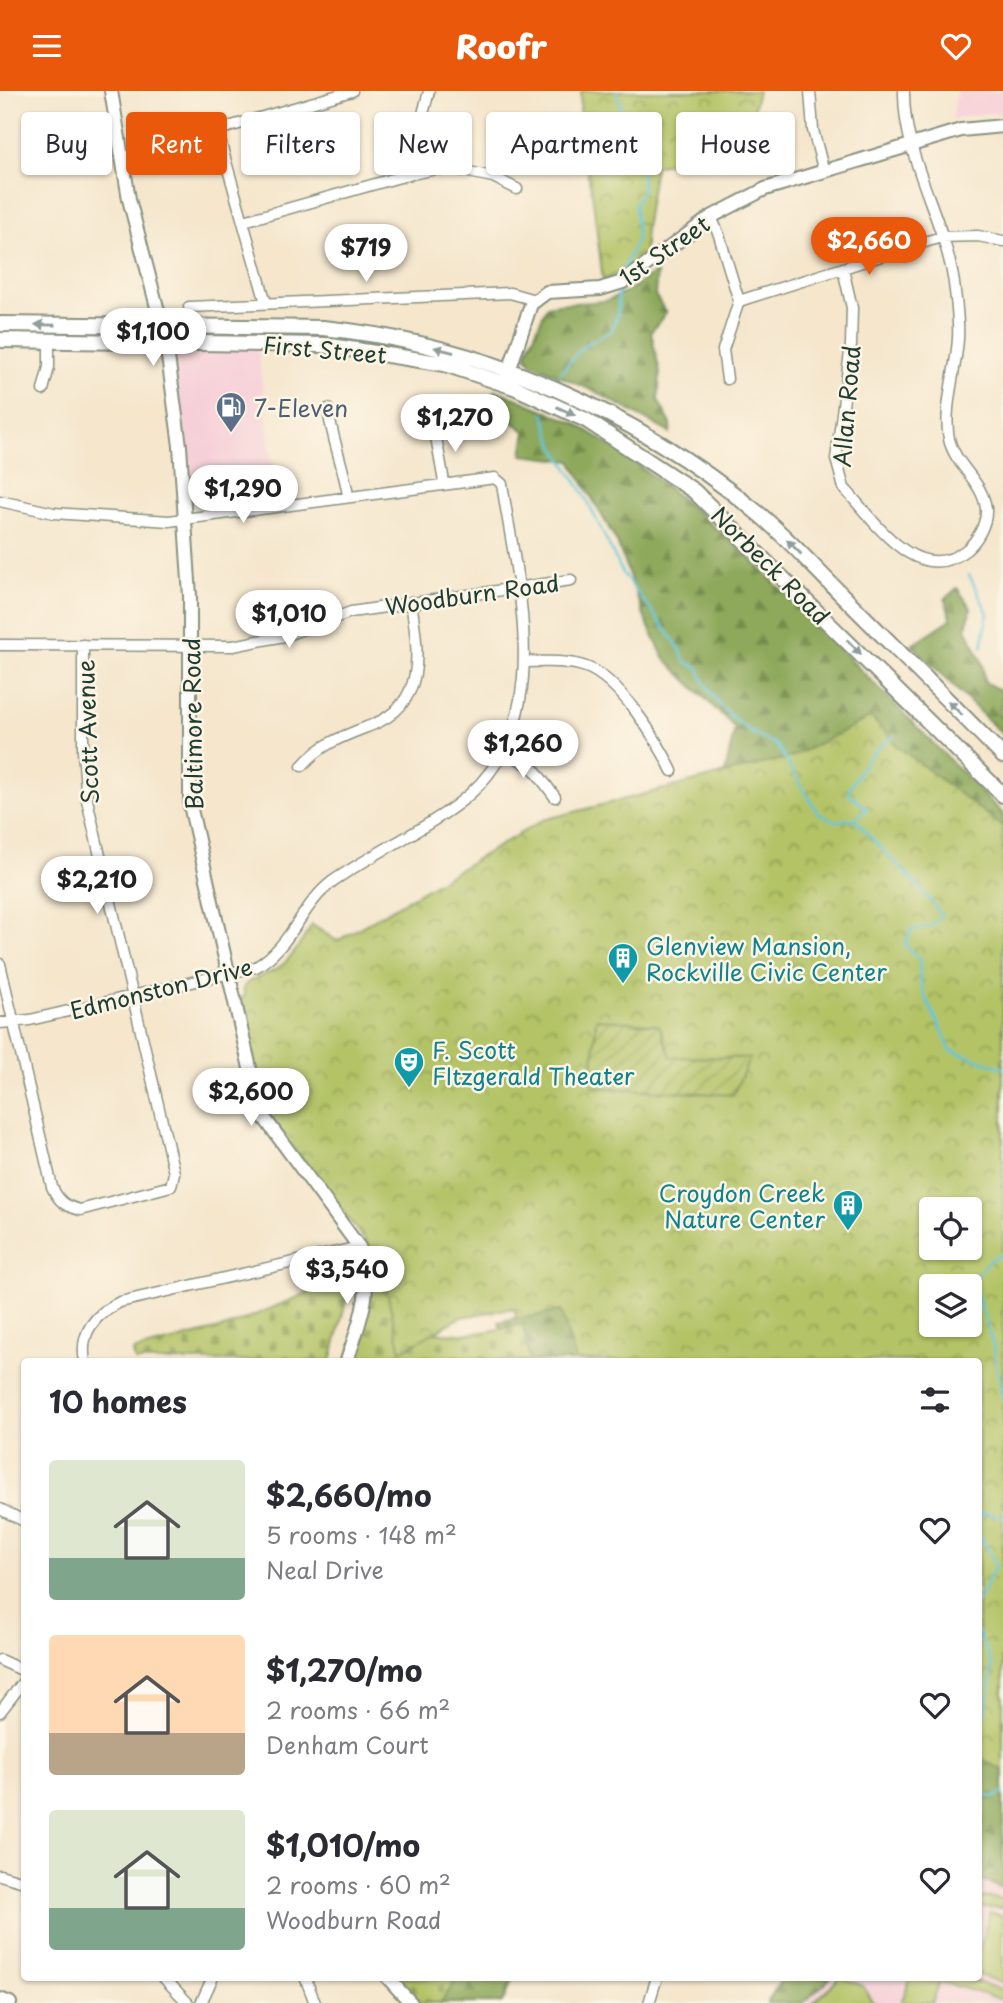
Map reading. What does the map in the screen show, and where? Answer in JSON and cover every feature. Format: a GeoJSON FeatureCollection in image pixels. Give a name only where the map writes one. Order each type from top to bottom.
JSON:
{"type":"FeatureCollection","features":[{"type":"Feature","properties":{"kind":"main road","name":"First Street"},"geometry":{"type":"LineString","coordinates":[[0,324],[323,328],[364,332],[437,347],[510,369]]}},
{"type":"Feature","properties":{"kind":"main road","name":"First Street"},"geometry":{"type":"LineString","coordinates":[[0,340],[337,346],[445,364],[504,384]]}},
{"type":"Feature","properties":{"kind":"main road","name":"Norbeck Road"},"geometry":{"type":"LineString","coordinates":[[510,369],[550,384],[646,436],[760,515],[1003,756]]}},
{"type":"Feature","properties":{"kind":"main road","name":"Norbeck Road"},"geometry":{"type":"LineString","coordinates":[[504,384],[586,420],[657,463],[694,491],[1003,795]]}},
{"type":"Feature","properties":{"kind":"street","name":"Baltimore Road"},"geometry":{"type":"LineString","coordinates":[[111,91],[129,199],[166,342],[186,517],[190,646],[190,805],[230,973],[253,1092],[260,1112],[359,1247],[367,1268],[368,1289],[348,1358]]}},
{"type":"Feature","properties":{"kind":"street"},"geometry":{"type":"LineString","coordinates":[[227,127],[352,91]]}},
{"type":"Feature","properties":{"kind":"street"},"geometry":{"type":"LineString","coordinates":[[423,112],[429,91]]}},
{"type":"Feature","properties":{"kind":"street"},"geometry":{"type":"LineString","coordinates":[[810,91],[813,130],[824,172]]}},
{"type":"Feature","properties":{"kind":"street"},"geometry":{"type":"LineString","coordinates":[[904,91],[905,115],[912,145],[941,237]]}},
{"type":"Feature","properties":{"kind":"street","name":"1st Street"},"geometry":{"type":"LineString","coordinates":[[189,307],[510,293],[535,300],[547,292],[617,284],[711,217],[765,189],[971,127],[1003,126]]}},
{"type":"Feature","properties":{"kind":"street"},"geometry":{"type":"LineString","coordinates":[[122,158],[126,157]]}},
{"type":"Feature","properties":{"kind":"street"},"geometry":{"type":"LineString","coordinates":[[227,164],[266,303]]}},
{"type":"Feature","properties":{"kind":"street"},"geometry":{"type":"LineString","coordinates":[[472,173],[492,177],[517,189]]}},
{"type":"Feature","properties":{"kind":"street"},"geometry":{"type":"LineString","coordinates":[[244,222],[404,175]]}},
{"type":"Feature","properties":{"kind":"street"},"geometry":{"type":"LineString","coordinates":[[711,217],[719,235],[738,301],[723,350],[727,379]]}},
{"type":"Feature","properties":{"kind":"street"},"geometry":{"type":"LineString","coordinates":[[738,301],[941,237],[978,236],[1003,241]]}},
{"type":"Feature","properties":{"kind":"street","name":"Allan Road"},"geometry":{"type":"LineString","coordinates":[[843,269],[852,308],[852,345],[836,459],[839,477],[844,488],[902,551],[912,557],[935,562],[954,558],[979,536],[986,510],[981,489],[960,463],[950,442],[948,424],[959,337],[955,288],[941,237]]}},
{"type":"Feature","properties":{"kind":"street"},"geometry":{"type":"LineString","coordinates":[[504,384],[535,300]]}},
{"type":"Feature","properties":{"kind":"street"},"geometry":{"type":"LineString","coordinates":[[43,390],[49,367],[49,340]]}},
{"type":"Feature","properties":{"kind":"street"},"geometry":{"type":"LineString","coordinates":[[328,408],[331,435],[342,459],[348,495]]}},
{"type":"Feature","properties":{"kind":"street"},"geometry":{"type":"LineString","coordinates":[[1,503],[54,513],[169,521],[444,482],[435,431]]}},
{"type":"Feature","properties":{"kind":"street","name":"Edmonston Drive"},"geometry":{"type":"LineString","coordinates":[[0,1023],[256,967],[272,957],[327,886],[457,805],[482,782],[503,749],[520,706],[526,662],[517,588],[502,484],[495,478],[444,482]]}},
{"type":"Feature","properties":{"kind":"street","name":"Woodburn Road"},"geometry":{"type":"LineString","coordinates":[[0,645],[190,646],[260,642],[351,612],[571,580]]}},
{"type":"Feature","properties":{"kind":"street"},"geometry":{"type":"LineString","coordinates":[[302,766],[327,742],[386,719],[402,703],[418,668],[411,602]]}},
{"type":"Feature","properties":{"kind":"street","name":"Scott Avenue"},"geometry":{"type":"LineString","coordinates":[[14,1022],[52,1187],[59,1200],[66,1206],[80,1210],[171,1186],[174,1173],[87,800],[83,751],[83,645]]}},
{"type":"Feature","properties":{"kind":"street"},"geometry":{"type":"LineString","coordinates":[[526,662],[572,663],[604,676],[620,693],[672,771]]}},
{"type":"Feature","properties":{"kind":"street"},"geometry":{"type":"LineString","coordinates":[[503,749],[534,769],[555,797]]}},
{"type":"Feature","properties":{"kind":"street"},"geometry":{"type":"LineString","coordinates":[[0,964],[14,1022]]}},
{"type":"Feature","properties":{"kind":"street"},"geometry":{"type":"LineString","coordinates":[[85,1358],[85,1335],[97,1316],[120,1302],[359,1247]]}},
{"type":"Feature","properties":{"kind":"street"},"geometry":{"type":"LineString","coordinates":[[0,1509],[21,1520]]}},
{"type":"Feature","properties":{"kind":"street"},"geometry":{"type":"LineString","coordinates":[[0,1660],[21,1670]]}},
{"type":"Feature","properties":{"kind":"street"},"geometry":{"type":"LineString","coordinates":[[0,1712],[21,1685]]}},
{"type":"Feature","properties":{"kind":"street"},"geometry":{"type":"LineString","coordinates":[[0,1875],[21,1881]]}},
{"type":"Feature","properties":{"kind":"street"},"geometry":{"type":"LineString","coordinates":[[167,1981],[188,2003]]}},
{"type":"Feature","properties":{"kind":"street"},"geometry":{"type":"LineString","coordinates":[[201,2003],[211,1981]]}},
{"type":"Feature","properties":{"kind":"street"},"geometry":{"type":"LineString","coordinates":[[307,1981],[315,2003]]}},
{"type":"Feature","properties":{"kind":"street"},"geometry":{"type":"LineString","coordinates":[[391,1981],[411,2003]]}},
{"type":"Feature","properties":{"kind":"street"},"geometry":{"type":"LineString","coordinates":[[649,2003],[656,1981]]}},
{"type":"Feature","properties":{"kind":"street"},"geometry":{"type":"LineString","coordinates":[[0,1999],[10,2003]]}},
{"type":"Feature","properties":{"kind":"shaded area"},"geometry":{"type":"Polygon","coordinates":[[[957,91],[1003,91],[1003,114],[987,113],[952,119],[957,91]]]}},
{"type":"Feature","properties":{"kind":"shaded area"},"geometry":{"type":"Polygon","coordinates":[[[166,342],[257,342],[274,479],[184,486],[166,342]]]}},
{"type":"Feature","properties":{"kind":"shaded area"},"geometry":{"type":"Polygon","coordinates":[[[982,1871],[1003,1882],[1003,2003],[792,2003],[819,1981],[982,1981],[982,1871]]]}},
{"type":"Feature","properties":{"kind":"green space"},"geometry":{"type":"Polygon","coordinates":[[[581,91],[758,91],[753,112],[676,112],[676,161],[662,164],[662,112],[580,112],[581,91]]]}},
{"type":"Feature","properties":{"kind":"green space"},"geometry":{"type":"Polygon","coordinates":[[[588,175],[654,175],[645,229],[645,260],[603,281],[588,175]]]}},
{"type":"Feature","properties":{"kind":"green space"},"geometry":{"type":"Polygon","coordinates":[[[657,271],[655,295],[666,313],[651,332],[660,373],[658,400],[671,424],[670,433],[596,392],[531,363],[526,354],[547,306],[610,299],[631,289],[657,271]]]}},
{"type":"Feature","properties":{"kind":"green space"},"geometry":{"type":"Polygon","coordinates":[[[496,390],[575,423],[618,450],[665,485],[746,554],[1003,814],[1003,1888],[982,1880],[982,1358],[509,1358],[499,1322],[582,1302],[682,787],[725,773],[735,728],[664,658],[646,621],[617,542],[571,461],[522,455],[526,432],[485,401],[496,390]]]}},
{"type":"Feature","properties":{"kind":"green space"},"geometry":{"type":"Polygon","coordinates":[[[957,588],[971,608],[966,628],[982,662],[985,682],[1003,692],[1000,716],[1003,717],[1003,735],[912,645],[951,619],[945,599],[957,588]]]}},
{"type":"Feature","properties":{"kind":"green space"},"geometry":{"type":"Polygon","coordinates":[[[871,717],[897,746],[1003,827],[1003,1771],[982,1758],[982,1358],[575,1358],[561,1311],[517,1319],[514,1308],[461,1317],[401,1351],[379,1259],[265,1111],[241,998],[245,996],[243,988],[246,984],[277,969],[288,960],[312,925],[337,941],[543,820],[794,756],[871,717]]]}},
{"type":"Feature","properties":{"kind":"green space"},"geometry":{"type":"Polygon","coordinates":[[[596,1019],[659,1025],[671,1057],[750,1058],[733,1095],[592,1087],[596,1019]]]}},
{"type":"Feature","properties":{"kind":"green space"},"geometry":{"type":"Polygon","coordinates":[[[363,1257],[385,1267],[422,1329],[461,1334],[523,1324],[529,1358],[348,1358],[363,1313],[363,1257]]]}},
{"type":"Feature","properties":{"kind":"green space"},"geometry":{"type":"Polygon","coordinates":[[[345,1277],[348,1293],[332,1358],[134,1358],[133,1351],[227,1327],[345,1277]]]}},
{"type":"Feature","properties":{"kind":"green space"},"geometry":{"type":"Polygon","coordinates":[[[982,1897],[1003,1899],[1003,1908],[982,1907],[982,1897]]]}},
{"type":"Feature","properties":{"kind":"green space"},"geometry":{"type":"Polygon","coordinates":[[[990,1912],[1003,1916],[1003,1983],[982,1976],[982,1940],[990,1912]]]}},
{"type":"Feature","properties":{"kind":"green space"},"geometry":{"type":"Polygon","coordinates":[[[398,1981],[453,1981],[440,2003],[420,2003],[398,1981]]]}},
{"type":"Feature","properties":{"kind":"green space"},"geometry":{"type":"Polygon","coordinates":[[[453,1981],[513,1981],[502,2003],[440,2003],[452,1987],[453,1981]]]}},
{"type":"Feature","properties":{"kind":"green space"},"geometry":{"type":"Polygon","coordinates":[[[780,1981],[828,1981],[803,2003],[767,2003],[780,1981]]]}},
{"type":"Feature","properties":{"kind":"green space"},"geometry":{"type":"Polygon","coordinates":[[[837,1981],[851,1981],[863,1986],[874,2003],[813,2003],[837,1981]]]}},
{"type":"Feature","properties":{"kind":"green space"},"geometry":{"type":"Polygon","coordinates":[[[909,1981],[939,1984],[932,2003],[901,2003],[909,1981]]]}},
{"type":"Feature","properties":{"kind":"green space"},"geometry":{"type":"Polygon","coordinates":[[[938,1981],[974,1981],[1003,1990],[1003,2000],[938,1981]]]}},
{"type":"Feature","properties":{"kind":"waterway"},"geometry":{"type":"LineString","coordinates":[[617,91],[628,139],[638,150],[643,189],[635,204],[637,239],[619,279]]}},
{"type":"Feature","properties":{"kind":"waterway"},"geometry":{"type":"LineString","coordinates":[[560,373],[584,345],[611,331],[618,314],[618,289]]}},
{"type":"Feature","properties":{"kind":"waterway"},"geometry":{"type":"LineString","coordinates":[[544,414],[554,446],[584,494],[623,574],[679,647],[685,662],[699,668],[710,692],[740,724],[776,744],[818,813],[834,821],[855,819],[941,915],[932,926],[911,930],[905,945],[920,960],[925,996],[950,1050],[1003,1068]]}},
{"type":"Feature","properties":{"kind":"waterway"},"geometry":{"type":"LineString","coordinates":[[969,575],[988,613],[982,647]]}},
{"type":"Feature","properties":{"kind":"waterway"},"geometry":{"type":"LineString","coordinates":[[855,819],[867,809],[848,793],[872,755],[893,737]]}},
{"type":"Feature","properties":{"kind":"waterway"},"geometry":{"type":"LineString","coordinates":[[1003,1255],[989,1260],[973,1280],[993,1345],[1003,1400]]}},
{"type":"Feature","properties":{"kind":"waterway"},"geometry":{"type":"LineString","coordinates":[[982,1515],[985,1512],[1003,1518]]}},
{"type":"Feature","properties":{"kind":"waterway"},"geometry":{"type":"LineString","coordinates":[[982,1538],[996,1564],[982,1593]]}},
{"type":"Feature","properties":{"kind":"waterway"},"geometry":{"type":"LineString","coordinates":[[982,1641],[992,1665],[990,1693],[982,1722]]}},
{"type":"Feature","properties":{"kind":"waterway"},"geometry":{"type":"LineString","coordinates":[[982,1784],[983,1794],[994,1798],[1003,1793]]}},
{"type":"Feature","properties":{"kind":"place","name":"7-Eleven"},"geometry":{"type":"Point","coordinates":[231,434]}},
{"type":"Feature","properties":{"kind":"place","name":"Glenview Mansion, Rockville Civic Center"},"geometry":{"type":"Point","coordinates":[623,985]}},
{"type":"Feature","properties":{"kind":"place","name":"F. Scott FItzgerald Theater"},"geometry":{"type":"Point","coordinates":[409,1089]}},
{"type":"Feature","properties":{"kind":"place","name":"Croydon Creek Nature Center"},"geometry":{"type":"Point","coordinates":[848,1232]}}]}
